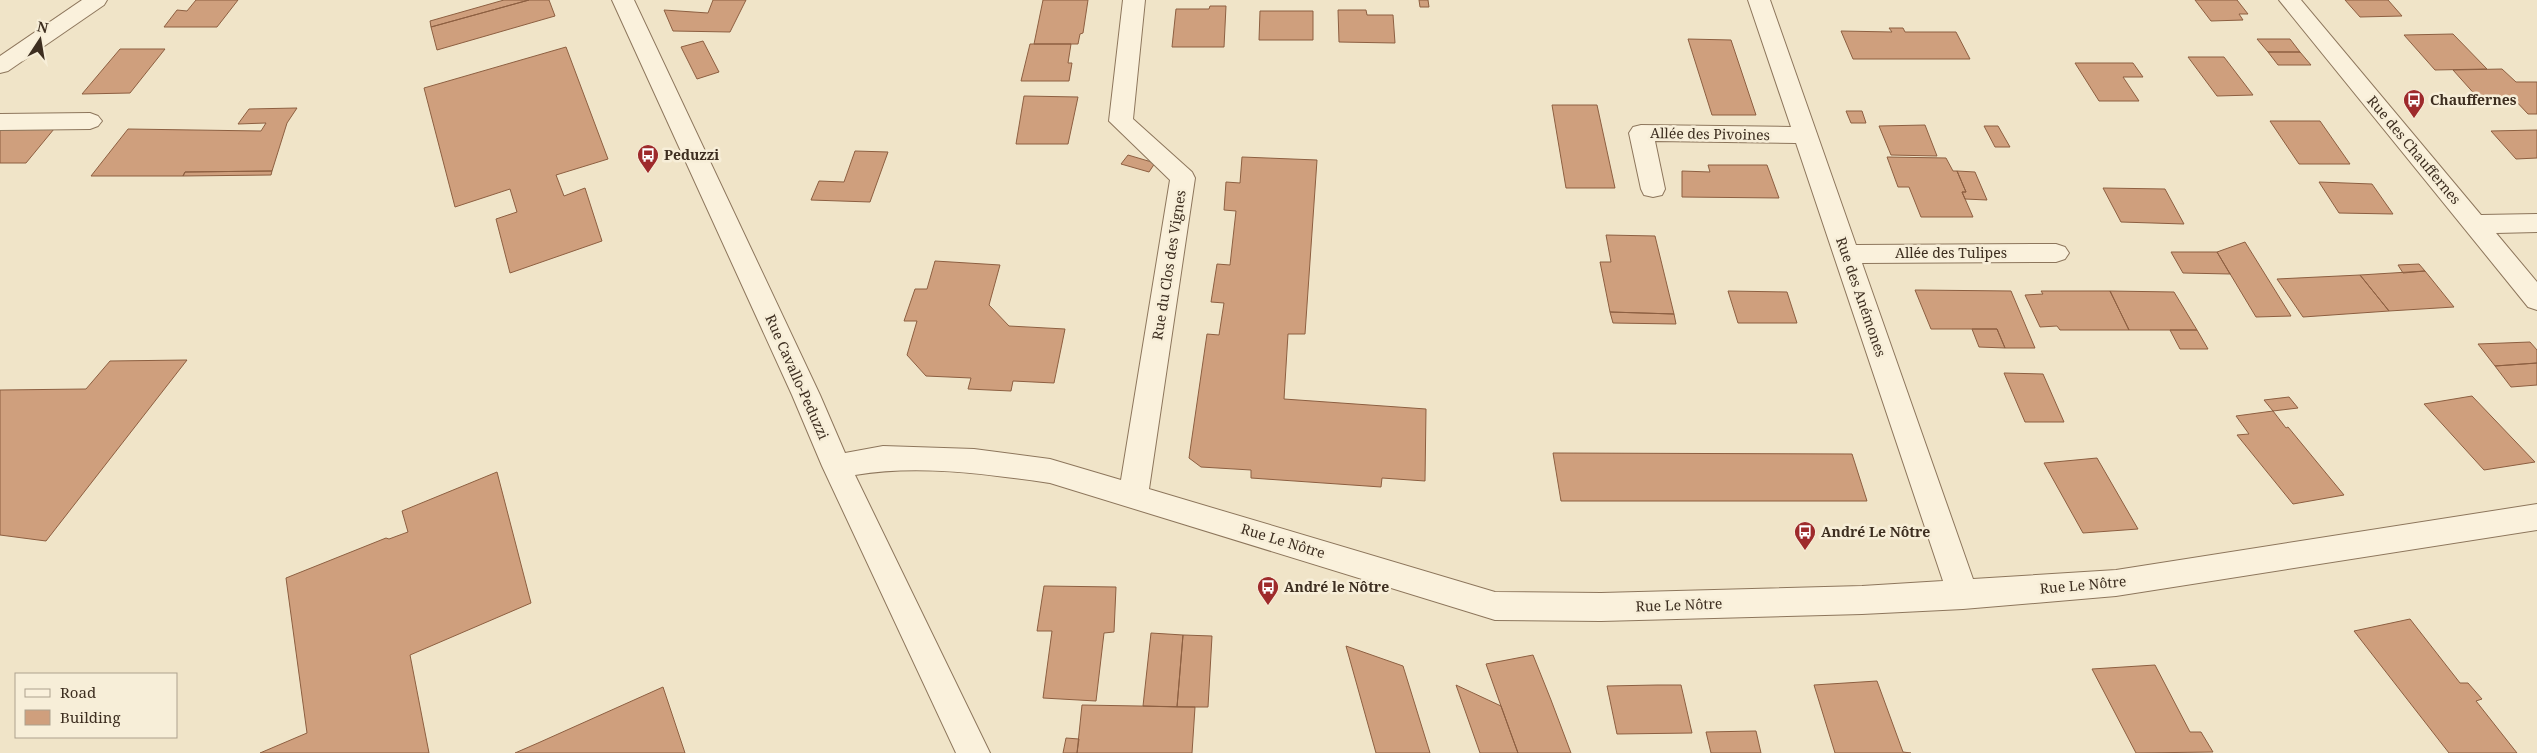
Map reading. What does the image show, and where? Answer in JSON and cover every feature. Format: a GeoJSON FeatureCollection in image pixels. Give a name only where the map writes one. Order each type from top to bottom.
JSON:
{"type":"FeatureCollection","features":[{"type":"Feature","properties":{"kind":"street"},"geometry":{"type":"LineString","coordinates":[[0,66],[96,0]]}},
{"type":"Feature","properties":{"kind":"street","name":"Rue Cavallo-Peduzzi"},"geometry":{"type":"LineString","coordinates":[[623,0],[806,395],[836,466],[973,753]]}},
{"type":"Feature","properties":{"kind":"street","name":"Rue du Clos des Vignes"},"geometry":{"type":"LineString","coordinates":[[1133,496],[1182,178],[1121,122],[1134,0]]}},
{"type":"Feature","properties":{"kind":"street","name":"Rue des Anémones"},"geometry":{"type":"LineString","coordinates":[[1759,0],[1963,594]]}},
{"type":"Feature","properties":{"kind":"street","name":"Rue des Chauffernes"},"geometry":{"type":"LineString","coordinates":[[2290,0],[2537,300]]}},
{"type":"Feature","properties":{"kind":"street"},"geometry":{"type":"LineString","coordinates":[[0,122],[90,121]]}},
{"type":"Feature","properties":{"kind":"street","name":"Allée des Pivoines"},"geometry":{"type":"LineString","coordinates":[[1653,189],[1642,133],[1805,135]]}},
{"type":"Feature","properties":{"kind":"street"},"geometry":{"type":"LineString","coordinates":[[2476,224],[2537,223]]}},
{"type":"Feature","properties":{"kind":"street","name":"Allée des Tulipes"},"geometry":{"type":"LineString","coordinates":[[1846,254],[2056,253]]}},
{"type":"Feature","properties":{"kind":"street","name":"Rue Le Nôtre"},"geometry":{"type":"LineString","coordinates":[[836,466],[883,458],[974,461],[1050,471],[1495,606],[1601,607],[1963,594],[2116,583],[2537,517]]}},
{"type":"Feature","properties":{"kind":"building"},"geometry":{"type":"Polygon","coordinates":[[[196,0],[238,0],[217,27],[164,27],[177,10],[187,11],[196,0]]]}},
{"type":"Feature","properties":{"kind":"building"},"geometry":{"type":"Polygon","coordinates":[[[504,0],[529,0],[431,27],[430,21],[504,0]]]}},
{"type":"Feature","properties":{"kind":"building"},"geometry":{"type":"Polygon","coordinates":[[[529,0],[549,0],[555,16],[437,50],[431,27],[529,0]]]}},
{"type":"Feature","properties":{"kind":"building"},"geometry":{"type":"Polygon","coordinates":[[[713,0],[746,0],[730,32],[673,31],[664,10],[708,13],[713,0]]]}},
{"type":"Feature","properties":{"kind":"building"},"geometry":{"type":"Polygon","coordinates":[[[1043,0],[1088,0],[1083,33],[1080,34],[1078,44],[1034,44],[1043,0]]]}},
{"type":"Feature","properties":{"kind":"building"},"geometry":{"type":"Polygon","coordinates":[[[1419,0],[1428,0],[1429,7],[1420,7],[1419,0]]]}},
{"type":"Feature","properties":{"kind":"building"},"geometry":{"type":"Polygon","coordinates":[[[2195,0],[2237,0],[2248,14],[2239,14],[2243,20],[2211,21],[2195,0]]]}},
{"type":"Feature","properties":{"kind":"building"},"geometry":{"type":"Polygon","coordinates":[[[2345,0],[2388,0],[2402,16],[2360,17],[2345,0]]]}},
{"type":"Feature","properties":{"kind":"building"},"geometry":{"type":"Polygon","coordinates":[[[1210,6],[1226,6],[1224,47],[1172,47],[1176,9],[1209,9],[1210,6]]]}},
{"type":"Feature","properties":{"kind":"building"},"geometry":{"type":"Polygon","coordinates":[[[1338,10],[1366,10],[1367,15],[1393,15],[1395,43],[1339,42],[1338,10]]]}},
{"type":"Feature","properties":{"kind":"building"},"geometry":{"type":"Polygon","coordinates":[[[1260,11],[1313,11],[1313,40],[1259,40],[1260,11]]]}},
{"type":"Feature","properties":{"kind":"building"},"geometry":{"type":"Polygon","coordinates":[[[1889,28],[1903,28],[1905,32],[1956,32],[1970,59],[1853,59],[1841,31],[1892,32],[1889,28]]]}},
{"type":"Feature","properties":{"kind":"building"},"geometry":{"type":"Polygon","coordinates":[[[2453,34],[2487,69],[2435,70],[2404,35],[2453,34]]]}},
{"type":"Feature","properties":{"kind":"building"},"geometry":{"type":"Polygon","coordinates":[[[1688,39],[1731,40],[1756,115],[1712,115],[1688,39]]]}},
{"type":"Feature","properties":{"kind":"building"},"geometry":{"type":"Polygon","coordinates":[[[2257,39],[2290,39],[2300,52],[2268,52],[2257,39]]]}},
{"type":"Feature","properties":{"kind":"building"},"geometry":{"type":"Polygon","coordinates":[[[703,41],[719,72],[697,79],[681,47],[703,41]]]}},
{"type":"Feature","properties":{"kind":"building"},"geometry":{"type":"Polygon","coordinates":[[[1030,44],[1071,44],[1068,63],[1072,63],[1069,81],[1021,81],[1030,44]]]}},
{"type":"Feature","properties":{"kind":"building"},"geometry":{"type":"Polygon","coordinates":[[[566,47],[608,159],[556,175],[564,196],[585,188],[602,241],[510,273],[496,219],[517,212],[510,189],[455,207],[424,88],[566,47]]]}},
{"type":"Feature","properties":{"kind":"building"},"geometry":{"type":"Polygon","coordinates":[[[120,49],[165,49],[130,93],[82,94],[120,49]]]}},
{"type":"Feature","properties":{"kind":"building"},"geometry":{"type":"Polygon","coordinates":[[[2268,52],[2300,52],[2311,65],[2278,65],[2268,52]]]}},
{"type":"Feature","properties":{"kind":"building"},"geometry":{"type":"Polygon","coordinates":[[[2188,57],[2224,57],[2253,95],[2217,96],[2188,57]]]}},
{"type":"Feature","properties":{"kind":"building"},"geometry":{"type":"Polygon","coordinates":[[[2075,63],[2133,63],[2143,77],[2123,77],[2139,101],[2099,101],[2075,63]]]}},
{"type":"Feature","properties":{"kind":"building"},"geometry":{"type":"Polygon","coordinates":[[[2502,69],[2516,82],[2537,82],[2537,114],[2528,114],[2513,98],[2478,98],[2453,70],[2502,69]]]}},
{"type":"Feature","properties":{"kind":"building"},"geometry":{"type":"Polygon","coordinates":[[[1024,96],[1078,97],[1068,144],[1016,144],[1024,96]]]}},
{"type":"Feature","properties":{"kind":"building"},"geometry":{"type":"Polygon","coordinates":[[[1552,105],[1597,105],[1615,188],[1566,188],[1552,105]]]}},
{"type":"Feature","properties":{"kind":"building"},"geometry":{"type":"Polygon","coordinates":[[[297,108],[287,123],[272,171],[185,172],[183,176],[91,176],[128,129],[261,131],[266,123],[238,124],[249,109],[297,108]]]}},
{"type":"Feature","properties":{"kind":"building"},"geometry":{"type":"Polygon","coordinates":[[[1846,111],[1862,111],[1866,123],[1851,123],[1846,111]]]}},
{"type":"Feature","properties":{"kind":"building"},"geometry":{"type":"Polygon","coordinates":[[[2270,121],[2320,121],[2350,164],[2299,164],[2270,121]]]}},
{"type":"Feature","properties":{"kind":"building"},"geometry":{"type":"Polygon","coordinates":[[[1925,125],[1937,156],[1891,155],[1879,126],[1925,125]]]}},
{"type":"Feature","properties":{"kind":"building"},"geometry":{"type":"Polygon","coordinates":[[[1984,126],[1998,126],[2010,147],[1995,147],[1984,126]]]}},
{"type":"Feature","properties":{"kind":"building"},"geometry":{"type":"Polygon","coordinates":[[[54,129],[26,163],[0,163],[0,130],[54,129]]]}},
{"type":"Feature","properties":{"kind":"building"},"geometry":{"type":"Polygon","coordinates":[[[2537,130],[2537,158],[2516,159],[2491,131],[2537,130]]]}},
{"type":"Feature","properties":{"kind":"building"},"geometry":{"type":"Polygon","coordinates":[[[855,151],[888,152],[870,202],[811,200],[819,181],[844,182],[855,151]]]}},
{"type":"Feature","properties":{"kind":"building"},"geometry":{"type":"Polygon","coordinates":[[[1128,155],[1155,163],[1149,172],[1121,164],[1128,155]]]}},
{"type":"Feature","properties":{"kind":"building"},"geometry":{"type":"Polygon","coordinates":[[[1242,157],[1317,160],[1305,334],[1288,334],[1284,399],[1426,409],[1425,481],[1382,478],[1381,487],[1251,478],[1251,470],[1201,467],[1189,458],[1207,334],[1219,335],[1224,303],[1211,302],[1217,264],[1230,265],[1236,211],[1224,210],[1226,182],[1240,183],[1242,157]]]}},
{"type":"Feature","properties":{"kind":"building"},"geometry":{"type":"Polygon","coordinates":[[[1887,157],[1946,158],[1953,171],[1957,171],[1966,192],[1962,192],[1973,217],[1921,217],[1909,187],[1898,187],[1887,157]]]}},
{"type":"Feature","properties":{"kind":"building"},"geometry":{"type":"Polygon","coordinates":[[[1708,165],[1767,165],[1779,198],[1682,197],[1682,171],[1710,172],[1708,165]]]}},
{"type":"Feature","properties":{"kind":"building"},"geometry":{"type":"Polygon","coordinates":[[[272,171],[271,175],[183,176],[185,172],[272,171]]]}},
{"type":"Feature","properties":{"kind":"building"},"geometry":{"type":"Polygon","coordinates":[[[1957,171],[1975,172],[1987,200],[1965,199],[1962,192],[1966,192],[1957,171]]]}},
{"type":"Feature","properties":{"kind":"building"},"geometry":{"type":"Polygon","coordinates":[[[2319,182],[2372,184],[2393,214],[2339,213],[2319,182]]]}},
{"type":"Feature","properties":{"kind":"building"},"geometry":{"type":"Polygon","coordinates":[[[2103,188],[2165,189],[2184,224],[2121,222],[2103,188]]]}},
{"type":"Feature","properties":{"kind":"building"},"geometry":{"type":"Polygon","coordinates":[[[1606,235],[1655,236],[1674,314],[1610,312],[1600,262],[1611,262],[1606,235]]]}},
{"type":"Feature","properties":{"kind":"building"},"geometry":{"type":"Polygon","coordinates":[[[2245,242],[2291,316],[2256,317],[2217,252],[2245,242]]]}},
{"type":"Feature","properties":{"kind":"building"},"geometry":{"type":"Polygon","coordinates":[[[2171,252],[2217,252],[2230,274],[2183,273],[2171,252]]]}},
{"type":"Feature","properties":{"kind":"building"},"geometry":{"type":"Polygon","coordinates":[[[935,261],[1000,265],[989,305],[1009,326],[1065,329],[1054,383],[1013,381],[1011,391],[968,389],[971,378],[926,376],[907,355],[917,321],[904,321],[915,289],[927,289],[935,261]]]}},
{"type":"Feature","properties":{"kind":"building"},"geometry":{"type":"Polygon","coordinates":[[[2419,264],[2425,271],[2403,273],[2398,265],[2419,264]]]}},
{"type":"Feature","properties":{"kind":"building"},"geometry":{"type":"Polygon","coordinates":[[[2425,271],[2454,307],[2389,311],[2360,275],[2425,271]]]}},
{"type":"Feature","properties":{"kind":"building"},"geometry":{"type":"Polygon","coordinates":[[[2360,275],[2389,311],[2303,317],[2277,279],[2360,275]]]}},
{"type":"Feature","properties":{"kind":"building"},"geometry":{"type":"Polygon","coordinates":[[[1915,290],[2011,291],[2035,348],[2005,348],[1997,329],[1931,329],[1915,290]]]}},
{"type":"Feature","properties":{"kind":"building"},"geometry":{"type":"Polygon","coordinates":[[[1728,291],[1787,292],[1797,323],[1738,323],[1728,291]]]}},
{"type":"Feature","properties":{"kind":"building"},"geometry":{"type":"Polygon","coordinates":[[[2041,291],[2110,291],[2129,330],[2060,330],[2057,326],[2040,327],[2025,295],[2043,294],[2041,291]]]}},
{"type":"Feature","properties":{"kind":"building"},"geometry":{"type":"Polygon","coordinates":[[[2110,291],[2174,292],[2197,330],[2129,330],[2110,291]]]}},
{"type":"Feature","properties":{"kind":"building"},"geometry":{"type":"Polygon","coordinates":[[[1610,312],[1674,314],[1676,324],[1613,323],[1610,312]]]}},
{"type":"Feature","properties":{"kind":"building"},"geometry":{"type":"Polygon","coordinates":[[[1972,329],[1997,329],[2005,348],[1979,347],[1972,329]]]}},
{"type":"Feature","properties":{"kind":"building"},"geometry":{"type":"Polygon","coordinates":[[[2170,330],[2197,330],[2208,349],[2180,349],[2170,330]]]}},
{"type":"Feature","properties":{"kind":"building"},"geometry":{"type":"Polygon","coordinates":[[[2530,342],[2537,350],[2537,363],[2495,366],[2478,344],[2530,342]]]}},
{"type":"Feature","properties":{"kind":"building"},"geometry":{"type":"Polygon","coordinates":[[[187,360],[46,541],[0,535],[0,390],[86,389],[110,361],[187,360]]]}},
{"type":"Feature","properties":{"kind":"building"},"geometry":{"type":"Polygon","coordinates":[[[2537,363],[2537,385],[2511,387],[2495,366],[2537,363]]]}},
{"type":"Feature","properties":{"kind":"building"},"geometry":{"type":"Polygon","coordinates":[[[2004,373],[2043,374],[2064,422],[2025,422],[2004,373]]]}},
{"type":"Feature","properties":{"kind":"building"},"geometry":{"type":"Polygon","coordinates":[[[2472,396],[2535,462],[2484,470],[2424,404],[2472,396]]]}},
{"type":"Feature","properties":{"kind":"building"},"geometry":{"type":"Polygon","coordinates":[[[2289,397],[2298,408],[2273,411],[2264,400],[2289,397]]]}},
{"type":"Feature","properties":{"kind":"building"},"geometry":{"type":"Polygon","coordinates":[[[2273,411],[2344,495],[2293,504],[2237,435],[2249,434],[2236,416],[2273,411]]]}},
{"type":"Feature","properties":{"kind":"building"},"geometry":{"type":"Polygon","coordinates":[[[1553,453],[1852,454],[1867,501],[1561,501],[1553,453]]]}},
{"type":"Feature","properties":{"kind":"building"},"geometry":{"type":"Polygon","coordinates":[[[2097,458],[2138,529],[2083,533],[2044,463],[2097,458]]]}},
{"type":"Feature","properties":{"kind":"building"},"geometry":{"type":"Polygon","coordinates":[[[497,472],[531,603],[410,655],[429,753],[260,753],[307,733],[286,578],[386,538],[389,539],[408,532],[402,511],[497,472]]]}},
{"type":"Feature","properties":{"kind":"building"},"geometry":{"type":"Polygon","coordinates":[[[1044,586],[1116,587],[1114,632],[1104,633],[1096,701],[1043,698],[1052,631],[1037,631],[1044,586]]]}},
{"type":"Feature","properties":{"kind":"building"},"geometry":{"type":"Polygon","coordinates":[[[2410,619],[2460,683],[2468,683],[2482,699],[2476,701],[2517,753],[2449,753],[2354,631],[2410,619]]]}},
{"type":"Feature","properties":{"kind":"building"},"geometry":{"type":"Polygon","coordinates":[[[1151,633],[1183,635],[1177,707],[1143,706],[1151,633]]]}},
{"type":"Feature","properties":{"kind":"building"},"geometry":{"type":"Polygon","coordinates":[[[1183,635],[1212,636],[1208,707],[1177,707],[1183,635]]]}},
{"type":"Feature","properties":{"kind":"building"},"geometry":{"type":"Polygon","coordinates":[[[1346,646],[1403,666],[1430,753],[1376,753],[1346,646]]]}},
{"type":"Feature","properties":{"kind":"building"},"geometry":{"type":"Polygon","coordinates":[[[1533,655],[1571,753],[1518,753],[1486,664],[1533,655]]]}},
{"type":"Feature","properties":{"kind":"building"},"geometry":{"type":"Polygon","coordinates":[[[2155,665],[2190,732],[2201,732],[2213,752],[2136,753],[2092,669],[2155,665]]]}},
{"type":"Feature","properties":{"kind":"building"},"geometry":{"type":"Polygon","coordinates":[[[1877,681],[1903,752],[1911,753],[1835,753],[1814,685],[1877,681]]]}},
{"type":"Feature","properties":{"kind":"building"},"geometry":{"type":"Polygon","coordinates":[[[1456,685],[1501,706],[1518,753],[1480,753],[1456,685]]]}},
{"type":"Feature","properties":{"kind":"building"},"geometry":{"type":"Polygon","coordinates":[[[1681,685],[1692,733],[1617,734],[1607,686],[1681,685]]]}},
{"type":"Feature","properties":{"kind":"building"},"geometry":{"type":"Polygon","coordinates":[[[663,687],[685,753],[515,753],[538,743],[663,687]]]}},
{"type":"Feature","properties":{"kind":"building"},"geometry":{"type":"Polygon","coordinates":[[[1082,705],[1195,707],[1192,753],[1077,753],[1082,705]]]}},
{"type":"Feature","properties":{"kind":"building"},"geometry":{"type":"Polygon","coordinates":[[[1756,731],[1761,753],[1711,753],[1706,732],[1756,731]]]}},
{"type":"Feature","properties":{"kind":"building"},"geometry":{"type":"Polygon","coordinates":[[[1066,738],[1079,739],[1077,753],[1063,753],[1066,738]]]}},
{"type":"Feature","properties":{"kind":"place","name":"Chauffernes"},"geometry":{"type":"Point","coordinates":[2414,119]}},
{"type":"Feature","properties":{"kind":"place","name":"Peduzzi"},"geometry":{"type":"Point","coordinates":[648,174]}},
{"type":"Feature","properties":{"kind":"place","name":"André Le Nôtre"},"geometry":{"type":"Point","coordinates":[1805,551]}},
{"type":"Feature","properties":{"kind":"place","name":"André le Nôtre"},"geometry":{"type":"Point","coordinates":[1268,606]}}]}
